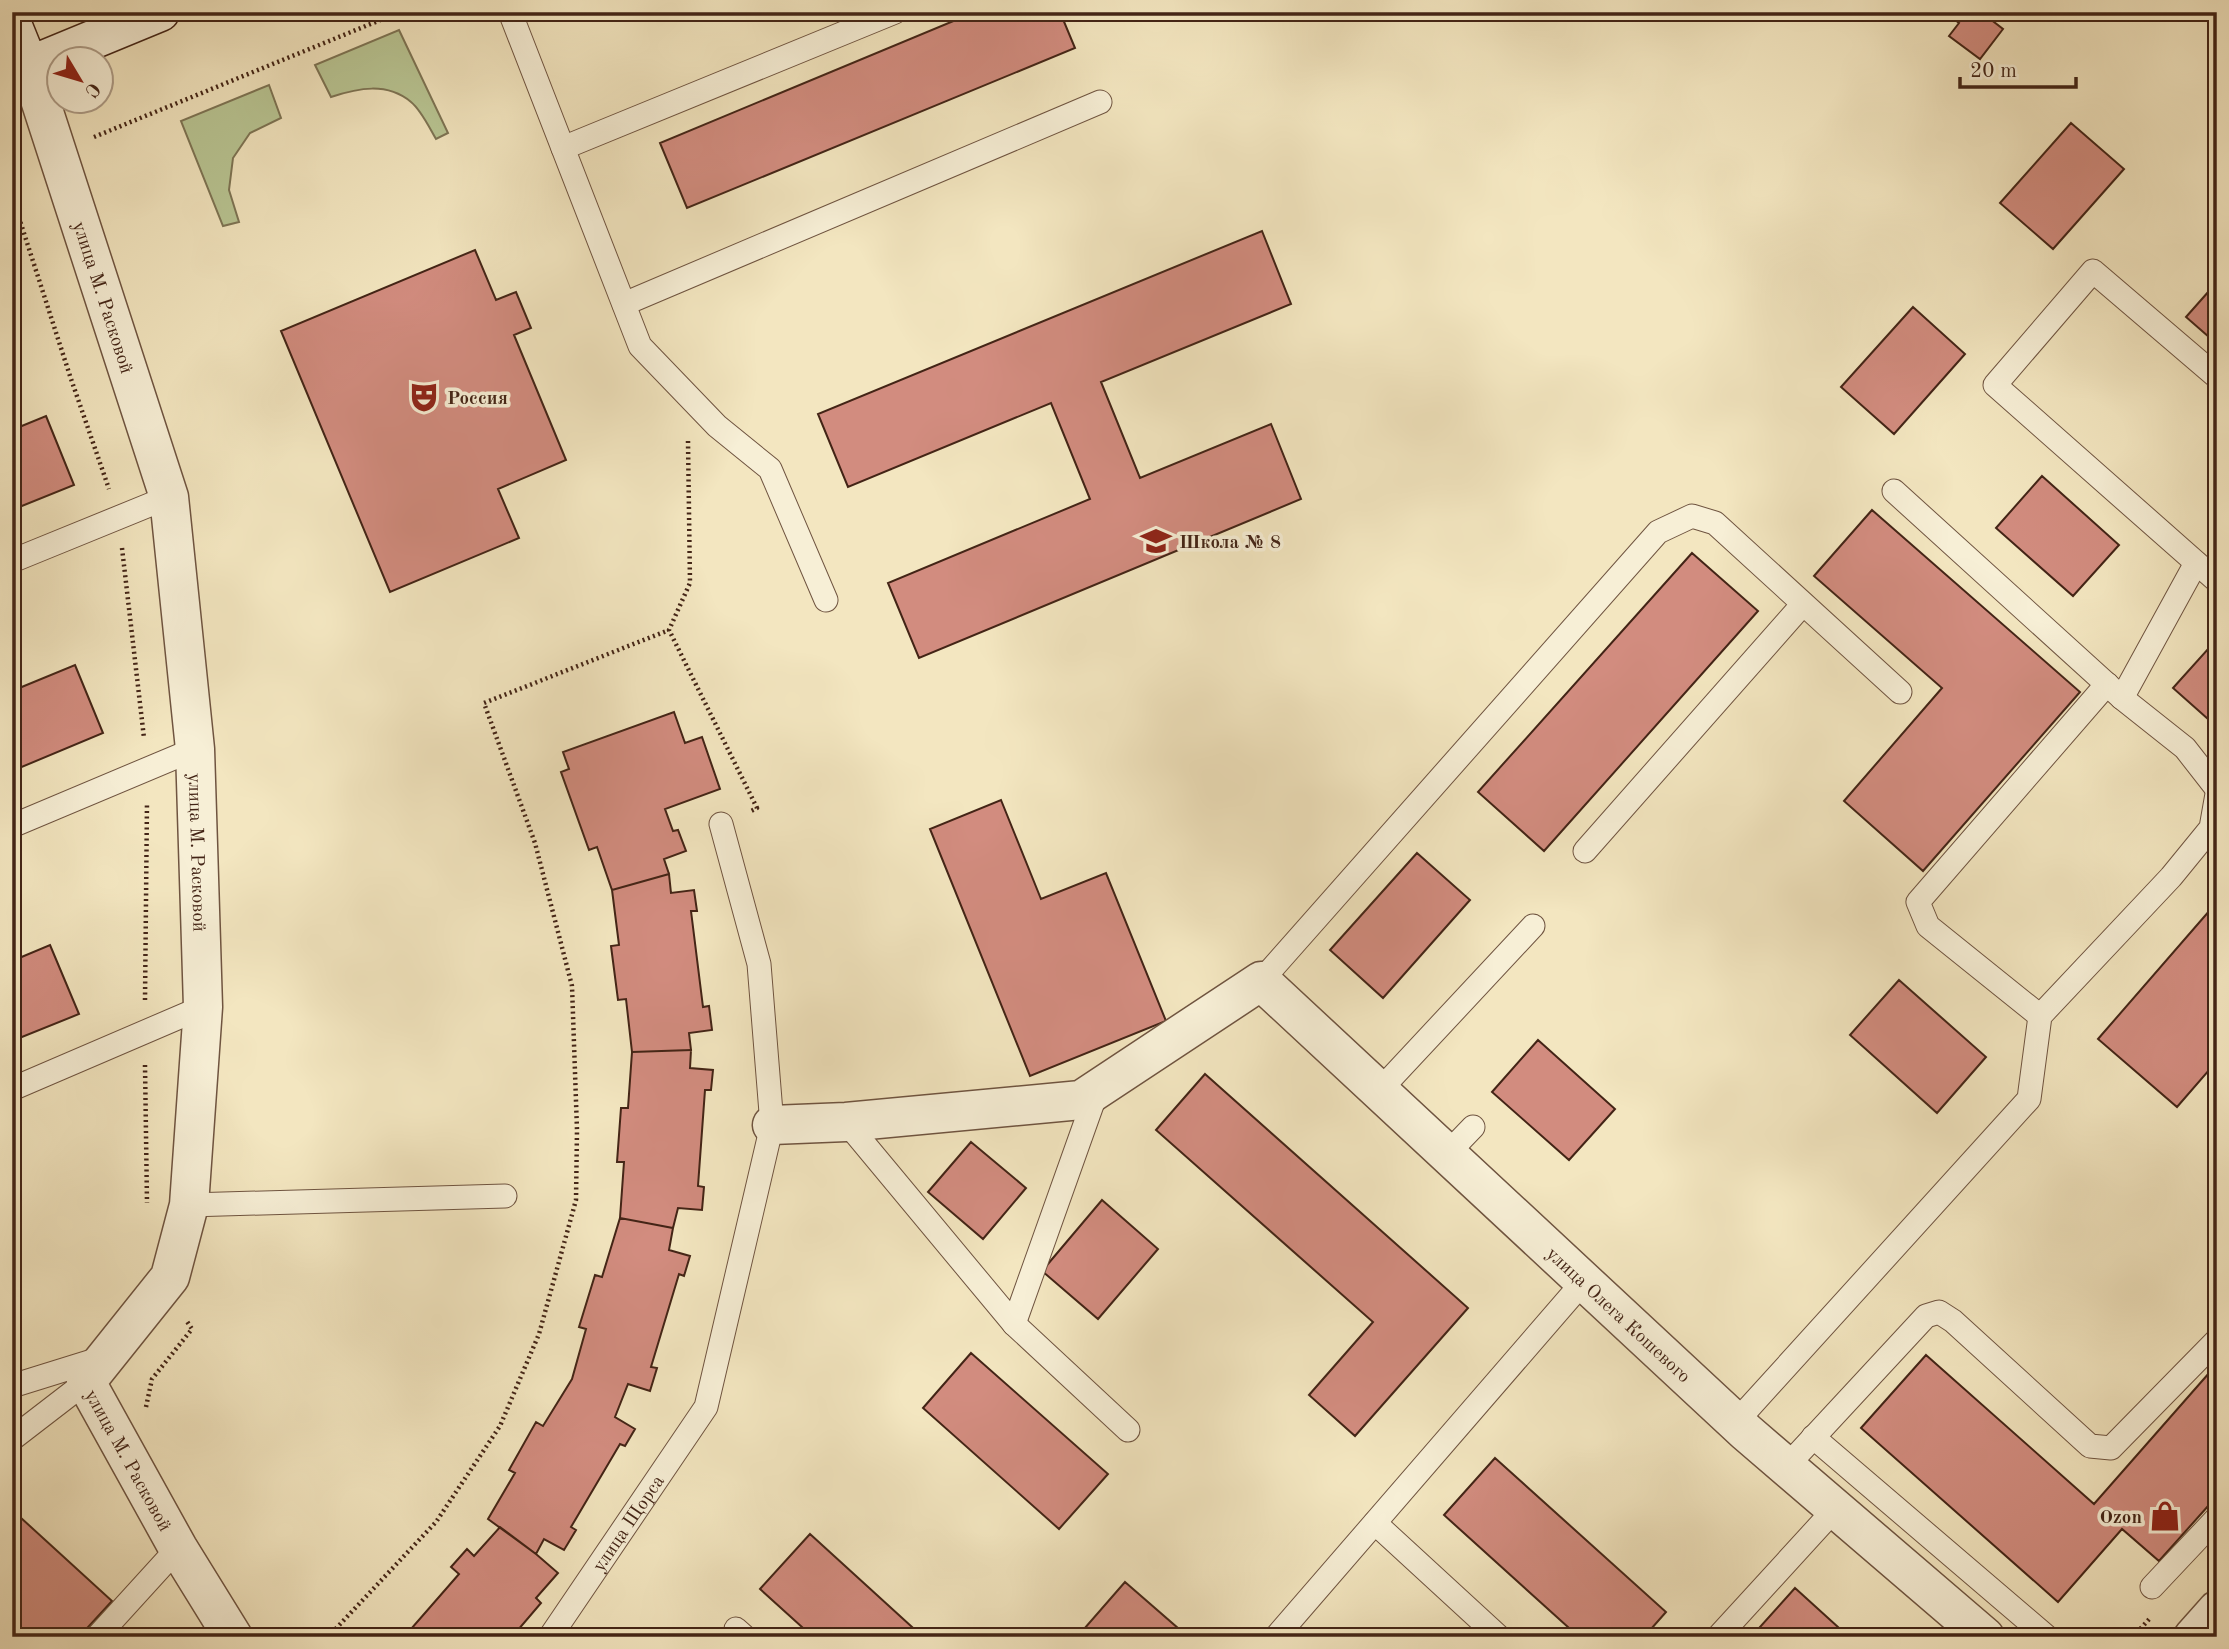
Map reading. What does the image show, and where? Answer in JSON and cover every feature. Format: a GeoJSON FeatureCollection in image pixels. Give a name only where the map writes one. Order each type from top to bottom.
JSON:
{"type":"FeatureCollection","features":[{"type":"Feature","properties":{"kind":"street"},"geometry":{"type":"LineString","coordinates":[[21,69],[160,12]]}},
{"type":"Feature","properties":{"kind":"street","name":"улица М. Расковой"},"geometry":{"type":"LineString","coordinates":[[12,24],[21,69],[57,153],[169,497],[195,749],[203,1007],[189,1205],[170,1277],[97,1369],[178,1548],[233,1637]]}},
{"type":"Feature","properties":{"kind":"street"},"geometry":{"type":"LineString","coordinates":[[772,1125],[846,1122],[1081,1100],[1261,981]]}},
{"type":"Feature","properties":{"kind":"street","name":"улица Олега Кошевого"},"geometry":{"type":"LineString","coordinates":[[1261,981],[1736,1422],[1985,1637]]}},
{"type":"Feature","properties":{"kind":"street"},"geometry":{"type":"LineString","coordinates":[[2193,1637],[2217,1610]]}},
{"type":"Feature","properties":{"kind":"lane"},"geometry":{"type":"LineString","coordinates":[[510,12],[640,346],[717,426],[769,469],[826,600]]}},
{"type":"Feature","properties":{"kind":"lane"},"geometry":{"type":"LineString","coordinates":[[563,148],[895,12]]}},
{"type":"Feature","properties":{"kind":"lane"},"geometry":{"type":"LineString","coordinates":[[624,304],[1100,102]]}},
{"type":"Feature","properties":{"kind":"lane"},"geometry":{"type":"LineString","coordinates":[[2217,377],[2093,271],[1995,385],[2217,581]]}},
{"type":"Feature","properties":{"kind":"lane"},"geometry":{"type":"LineString","coordinates":[[1894,491],[2114,691],[2185,748],[2217,789]]}},
{"type":"Feature","properties":{"kind":"lane"},"geometry":{"type":"LineString","coordinates":[[12,561],[169,497]]}},
{"type":"Feature","properties":{"kind":"lane"},"geometry":{"type":"LineString","coordinates":[[1261,981],[1658,532],[1692,516],[1715,523],[1900,692]]}},
{"type":"Feature","properties":{"kind":"lane"},"geometry":{"type":"LineString","coordinates":[[2040,1016],[1928,926],[1918,902],[2114,691],[2196,564]]}},
{"type":"Feature","properties":{"kind":"lane"},"geometry":{"type":"LineString","coordinates":[[1585,851],[1803,604]]}},
{"type":"Feature","properties":{"kind":"lane"},"geometry":{"type":"LineString","coordinates":[[12,826],[195,749]]}},
{"type":"Feature","properties":{"kind":"lane"},"geometry":{"type":"LineString","coordinates":[[1736,1422],[2029,1099],[2040,1016],[2171,877],[2211,828],[2217,794]]}},
{"type":"Feature","properties":{"kind":"lane"},"geometry":{"type":"LineString","coordinates":[[721,824],[760,964],[772,1125]]}},
{"type":"Feature","properties":{"kind":"lane"},"geometry":{"type":"LineString","coordinates":[[1379,1091],[1533,926]]}},
{"type":"Feature","properties":{"kind":"lane"},"geometry":{"type":"LineString","coordinates":[[12,1088],[203,1007]]}},
{"type":"Feature","properties":{"kind":"lane"},"geometry":{"type":"LineString","coordinates":[[1014,1324],[1098,1088]]}},
{"type":"Feature","properties":{"kind":"lane"},"geometry":{"type":"LineString","coordinates":[[846,1122],[1014,1324],[1128,1430]]}},
{"type":"Feature","properties":{"kind":"lane","name":"улица Щорса"},"geometry":{"type":"LineString","coordinates":[[550,1637],[706,1407],[772,1125]]}},
{"type":"Feature","properties":{"kind":"lane"},"geometry":{"type":"LineString","coordinates":[[1447,1154],[1473,1126]]}},
{"type":"Feature","properties":{"kind":"lane"},"geometry":{"type":"LineString","coordinates":[[189,1205],[505,1196]]}},
{"type":"Feature","properties":{"kind":"lane"},"geometry":{"type":"LineString","coordinates":[[1276,1637],[1584,1282]]}},
{"type":"Feature","properties":{"kind":"lane"},"geometry":{"type":"LineString","coordinates":[[1786,1467],[1926,1316],[1939,1312],[1953,1321],[2090,1446],[2111,1448],[2217,1340]]}},
{"type":"Feature","properties":{"kind":"lane"},"geometry":{"type":"LineString","coordinates":[[12,1386],[97,1369]]}},
{"type":"Feature","properties":{"kind":"lane"},"geometry":{"type":"LineString","coordinates":[[12,1439],[97,1369]]}},
{"type":"Feature","properties":{"kind":"lane"},"geometry":{"type":"LineString","coordinates":[[1813,1437],[2047,1637]]}},
{"type":"Feature","properties":{"kind":"lane"},"geometry":{"type":"LineString","coordinates":[[1718,1637],[1835,1509]]}},
{"type":"Feature","properties":{"kind":"lane"},"geometry":{"type":"LineString","coordinates":[[2152,1587],[2217,1518]]}},
{"type":"Feature","properties":{"kind":"lane"},"geometry":{"type":"LineString","coordinates":[[1375,1523],[1499,1637]]}},
{"type":"Feature","properties":{"kind":"lane"},"geometry":{"type":"LineString","coordinates":[[97,1637],[178,1548]]}},
{"type":"Feature","properties":{"kind":"path"},"geometry":{"type":"LineString","coordinates":[[57,153],[400,12]]}},
{"type":"Feature","properties":{"kind":"path"},"geometry":{"type":"LineString","coordinates":[[12,196],[119,517],[147,769],[147,1206]]}},
{"type":"Feature","properties":{"kind":"path"},"geometry":{"type":"LineString","coordinates":[[328,1637],[436,1522],[500,1426],[539,1334],[576,1200],[578,1130],[572,986],[535,843],[484,703],[669,630],[690,583],[688,396]]}},
{"type":"Feature","properties":{"kind":"path"},"geometry":{"type":"LineString","coordinates":[[669,630],[757,808],[721,824]]}},
{"type":"Feature","properties":{"kind":"path"},"geometry":{"type":"LineString","coordinates":[[145,1411],[152,1379],[192,1329],[164,1285]]}},
{"type":"Feature","properties":{"kind":"green space"},"geometry":{"type":"Polygon","coordinates":[[[399,30],[448,133],[436,139],[418,109],[402,96],[392,92],[362,89],[331,97],[315,65],[399,30]]]}},
{"type":"Feature","properties":{"kind":"green space"},"geometry":{"type":"Polygon","coordinates":[[[269,85],[281,118],[250,133],[233,158],[229,190],[239,222],[223,226],[181,121],[269,85]]]}},
{"type":"Feature","properties":{"kind":"building"},"geometry":{"type":"Polygon","coordinates":[[[975,12],[1060,12],[1075,48],[687,208],[660,143],[975,12]]]}},
{"type":"Feature","properties":{"kind":"building"},"geometry":{"type":"Polygon","coordinates":[[[1945,12],[1981,12],[2003,29],[1980,59],[1949,36],[1959,23],[1945,12]]]}},
{"type":"Feature","properties":{"kind":"building"},"geometry":{"type":"Polygon","coordinates":[[[2071,123],[2124,169],[2053,249],[2000,203],[2071,123]]]}},
{"type":"Feature","properties":{"kind":"building"},"geometry":{"type":"Polygon","coordinates":[[[1262,231],[1291,304],[1101,382],[1140,478],[1271,424],[1301,499],[919,658],[888,583],[1090,499],[1051,403],[848,487],[818,414],[1262,231]]]}},
{"type":"Feature","properties":{"kind":"building","name":"Россия"},"geometry":{"type":"Polygon","coordinates":[[[475,250],[496,300],[516,292],[531,328],[514,335],[566,460],[498,489],[519,538],[390,592],[281,331],[475,250]]]}},
{"type":"Feature","properties":{"kind":"building"},"geometry":{"type":"Polygon","coordinates":[[[2217,282],[2217,344],[2186,317],[2217,282]]]}},
{"type":"Feature","properties":{"kind":"building"},"geometry":{"type":"Polygon","coordinates":[[[1913,307],[1965,354],[1894,434],[1841,387],[1913,307]]]}},
{"type":"Feature","properties":{"kind":"building"},"geometry":{"type":"Polygon","coordinates":[[[46,416],[74,485],[12,510],[12,430],[46,416]]]}},
{"type":"Feature","properties":{"kind":"building"},"geometry":{"type":"Polygon","coordinates":[[[2042,476],[2119,545],[2073,596],[1996,528],[2042,476]]]}},
{"type":"Feature","properties":{"kind":"building"},"geometry":{"type":"Polygon","coordinates":[[[1872,510],[2080,692],[1923,871],[1844,801],[1942,688],[1814,576],[1872,510]]]}},
{"type":"Feature","properties":{"kind":"building"},"geometry":{"type":"Polygon","coordinates":[[[1692,553],[1758,611],[1544,851],[1478,792],[1692,553]]]}},
{"type":"Feature","properties":{"kind":"building"},"geometry":{"type":"Polygon","coordinates":[[[2217,639],[2217,727],[2173,688],[2217,639]]]}},
{"type":"Feature","properties":{"kind":"building"},"geometry":{"type":"Polygon","coordinates":[[[75,665],[103,733],[12,771],[12,691],[75,665]]]}},
{"type":"Feature","properties":{"kind":"building"},"geometry":{"type":"Polygon","coordinates":[[[674,712],[685,743],[702,737],[720,789],[665,809],[673,831],[678,830],[686,851],[664,859],[669,874],[612,890],[597,847],[589,850],[561,772],[569,769],[563,752],[674,712]]]}},
{"type":"Feature","properties":{"kind":"building"},"geometry":{"type":"Polygon","coordinates":[[[1001,800],[1041,899],[1106,873],[1166,1021],[1030,1076],[930,829],[1001,800]]]}},
{"type":"Feature","properties":{"kind":"building"},"geometry":{"type":"Polygon","coordinates":[[[1417,853],[1470,900],[1383,998],[1330,950],[1417,853]]]}},
{"type":"Feature","properties":{"kind":"building"},"geometry":{"type":"Polygon","coordinates":[[[669,874],[671,893],[694,890],[697,911],[691,911],[703,1007],[709,1006],[712,1030],[689,1033],[691,1050],[632,1052],[626,999],[618,1000],[611,946],[619,945],[612,890],[669,874]]]}},
{"type":"Feature","properties":{"kind":"building"},"geometry":{"type":"Polygon","coordinates":[[[2217,902],[2217,1061],[2177,1107],[2098,1039],[2217,902]]]}},
{"type":"Feature","properties":{"kind":"building"},"geometry":{"type":"Polygon","coordinates":[[[50,945],[79,1014],[12,1041],[12,961],[50,945]]]}},
{"type":"Feature","properties":{"kind":"building"},"geometry":{"type":"Polygon","coordinates":[[[1899,980],[1986,1057],[1937,1113],[1850,1035],[1899,980]]]}},
{"type":"Feature","properties":{"kind":"building"},"geometry":{"type":"Polygon","coordinates":[[[1538,1040],[1615,1109],[1569,1160],[1492,1092],[1538,1040]]]}},
{"type":"Feature","properties":{"kind":"building"},"geometry":{"type":"Polygon","coordinates":[[[691,1050],[690,1068],[713,1070],[711,1090],[705,1090],[698,1186],[704,1187],[702,1210],[678,1208],[673,1228],[620,1218],[624,1162],[617,1162],[621,1108],[628,1108],[632,1052],[691,1050]]]}},
{"type":"Feature","properties":{"kind":"building"},"geometry":{"type":"Polygon","coordinates":[[[1205,1074],[1468,1308],[1355,1436],[1309,1395],[1373,1322],[1156,1130],[1205,1074]]]}},
{"type":"Feature","properties":{"kind":"building"},"geometry":{"type":"Polygon","coordinates":[[[971,1142],[1026,1188],[983,1239],[928,1192],[971,1142]]]}},
{"type":"Feature","properties":{"kind":"building"},"geometry":{"type":"Polygon","coordinates":[[[1102,1200],[1158,1249],[1098,1319],[1042,1271],[1102,1200]]]}},
{"type":"Feature","properties":{"kind":"building"},"geometry":{"type":"Polygon","coordinates":[[[620,1218],[673,1228],[669,1250],[690,1256],[684,1276],[679,1274],[651,1367],[657,1368],[650,1391],[628,1384],[615,1417],[635,1429],[625,1446],[620,1444],[571,1527],[576,1530],[564,1550],[544,1539],[536,1554],[488,1519],[515,1473],[509,1470],[536,1422],[543,1426],[572,1379],[586,1329],[579,1327],[595,1275],[602,1277],[620,1218]]]}},
{"type":"Feature","properties":{"kind":"building"},"geometry":{"type":"Polygon","coordinates":[[[971,1353],[1108,1474],[1059,1529],[923,1408],[971,1353]]]}},
{"type":"Feature","properties":{"kind":"building"},"geometry":{"type":"Polygon","coordinates":[[[1926,1355],[2094,1504],[2217,1364],[2217,1496],[2159,1561],[2122,1529],[2058,1602],[1861,1428],[1926,1355]]]}},
{"type":"Feature","properties":{"kind":"building"},"geometry":{"type":"Polygon","coordinates":[[[1495,1458],[1666,1612],[1644,1637],[1579,1637],[1444,1515],[1495,1458]]]}},
{"type":"Feature","properties":{"kind":"building"},"geometry":{"type":"Polygon","coordinates":[[[20,1517],[112,1601],[79,1637],[12,1637],[12,1525],[20,1517]]]}},
{"type":"Feature","properties":{"kind":"building"},"geometry":{"type":"Polygon","coordinates":[[[500,1527],[558,1573],[536,1598],[541,1603],[512,1637],[404,1637],[459,1574],[451,1567],[467,1549],[474,1556],[500,1527]]]}},
{"type":"Feature","properties":{"kind":"building"},"geometry":{"type":"Polygon","coordinates":[[[810,1534],[923,1637],[813,1637],[760,1589],[810,1534]]]}},
{"type":"Feature","properties":{"kind":"building"},"geometry":{"type":"Polygon","coordinates":[[[1125,1582],[1179,1629],[1173,1637],[1077,1637],[1125,1582]]]}},
{"type":"Feature","properties":{"kind":"building"},"geometry":{"type":"Polygon","coordinates":[[[1795,1588],[1849,1637],[1751,1637],[1795,1588]]]}},
{"type":"Feature","properties":{"kind":"place","name":"Россия"},"geometry":{"type":"Point","coordinates":[424,397]}},
{"type":"Feature","properties":{"kind":"place","name":"Школа № 8"},"geometry":{"type":"Point","coordinates":[1156,541]}},
{"type":"Feature","properties":{"kind":"place","name":"Ozon"},"geometry":{"type":"Point","coordinates":[2165,1516]}}]}
